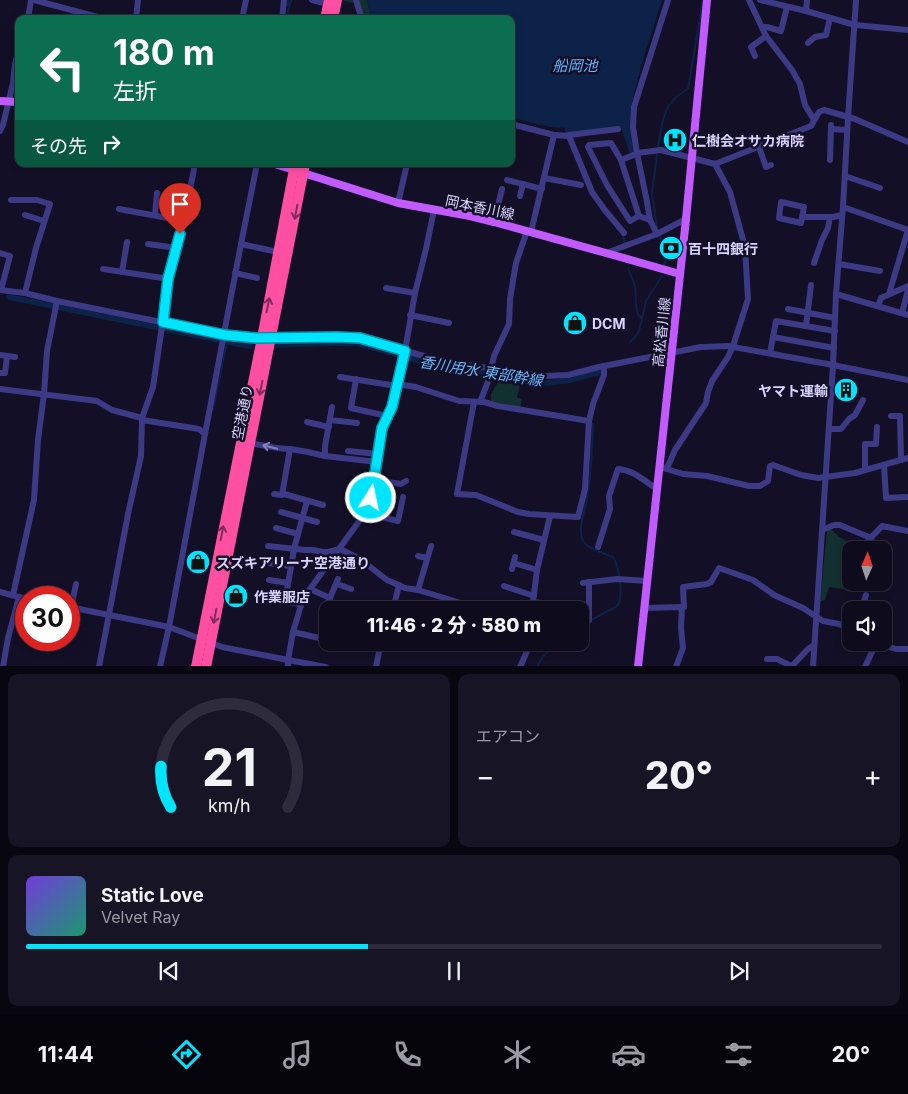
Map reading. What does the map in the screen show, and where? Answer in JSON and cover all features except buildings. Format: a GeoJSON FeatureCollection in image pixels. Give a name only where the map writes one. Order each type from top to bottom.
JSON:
{"type":"FeatureCollection","features":[{"type":"Feature","properties":{"kind":"highway"},"geometry":{"type":"LineString","coordinates":[[326,15],[331,1]]}},
{"type":"Feature","properties":{"kind":"highway"},"geometry":{"type":"LineString","coordinates":[[331,1],[333,15]]}},
{"type":"Feature","properties":{"kind":"highway","name":"空港通り"},"geometry":{"type":"LineString","coordinates":[[196,666],[206,640],[250,443],[278,252],[299,167]]}},
{"type":"Feature","properties":{"kind":"highway","name":"空港通り"},"geometry":{"type":"LineString","coordinates":[[206,666],[206,640],[299,167]]}},
{"type":"Feature","properties":{"kind":"main road","name":"高松香川線"},"geometry":{"type":"LineString","coordinates":[[638,666],[657,490],[663,468],[671,354],[707,0]]}},
{"type":"Feature","properties":{"kind":"main road","name":"岡本香川線"},"geometry":{"type":"LineString","coordinates":[[299,167],[398,203],[494,222],[680,274]]}},
{"type":"Feature","properties":{"kind":"street"},"geometry":{"type":"LineString","coordinates":[[29,15],[33,0],[91,15]]}},
{"type":"Feature","properties":{"kind":"street"},"geometry":{"type":"LineString","coordinates":[[136,15],[138,0]]}},
{"type":"Feature","properties":{"kind":"street"},"geometry":{"type":"LineString","coordinates":[[243,15],[246,0]]}},
{"type":"Feature","properties":{"kind":"street"},"geometry":{"type":"LineString","coordinates":[[282,15],[284,0]]}},
{"type":"Feature","properties":{"kind":"street"},"geometry":{"type":"LineString","coordinates":[[312,0],[331,1]]}},
{"type":"Feature","properties":{"kind":"street"},"geometry":{"type":"LineString","coordinates":[[357,0],[361,15]]}},
{"type":"Feature","properties":{"kind":"street"},"geometry":{"type":"LineString","coordinates":[[657,234],[650,220],[633,127],[634,106],[668,0]]}},
{"type":"Feature","properties":{"kind":"street"},"geometry":{"type":"LineString","coordinates":[[750,0],[766,36],[792,70],[800,84],[805,105],[814,120]]}},
{"type":"Feature","properties":{"kind":"street"},"geometry":{"type":"LineString","coordinates":[[760,0],[770,1],[855,25],[908,30]]}},
{"type":"Feature","properties":{"kind":"street"},"geometry":{"type":"LineString","coordinates":[[806,11],[807,0]]}},
{"type":"Feature","properties":{"kind":"street"},"geometry":{"type":"LineString","coordinates":[[813,666],[856,0]]}},
{"type":"Feature","properties":{"kind":"street"},"geometry":{"type":"LineString","coordinates":[[762,27],[781,31],[787,7]]}},
{"type":"Feature","properties":{"kind":"street"},"geometry":{"type":"LineString","coordinates":[[808,43],[815,37],[826,35],[830,18]]}},
{"type":"Feature","properties":{"kind":"street"},"geometry":{"type":"LineString","coordinates":[[755,56],[751,47],[766,36]]}},
{"type":"Feature","properties":{"kind":"street"},"geometry":{"type":"LineString","coordinates":[[0,131],[4,102],[13,83],[15,64]]}},
{"type":"Feature","properties":{"kind":"street"},"geometry":{"type":"LineString","coordinates":[[620,160],[637,153],[661,150],[716,164],[806,128],[810,126],[819,112],[824,110],[855,119],[908,142]]}},
{"type":"Feature","properties":{"kind":"street"},"geometry":{"type":"LineString","coordinates":[[515,125],[554,135],[569,136],[618,129]]}},
{"type":"Feature","properties":{"kind":"street"},"geometry":{"type":"LineString","coordinates":[[830,160],[831,127],[847,130]]}},
{"type":"Feature","properties":{"kind":"street"},"geometry":{"type":"LineString","coordinates":[[554,135],[542,189],[529,232],[516,263],[510,299],[509,324],[494,356],[489,379],[477,402],[457,494],[481,497],[518,512],[578,517],[585,489],[589,421],[592,404],[604,375],[604,366]]}},
{"type":"Feature","properties":{"kind":"street"},"geometry":{"type":"LineString","coordinates":[[569,136],[592,192],[624,233]]}},
{"type":"Feature","properties":{"kind":"street"},"geometry":{"type":"LineString","coordinates":[[639,216],[620,160],[611,143],[589,145],[588,147],[607,185],[630,221],[639,216],[650,220]]}},
{"type":"Feature","properties":{"kind":"street"},"geometry":{"type":"LineString","coordinates":[[759,147],[766,166],[771,165]]}},
{"type":"Feature","properties":{"kind":"street"},"geometry":{"type":"LineString","coordinates":[[716,164],[730,192],[746,247],[748,299],[734,346],[712,381],[706,403],[663,468],[683,474],[707,476],[749,486],[760,486],[768,481],[770,466],[773,465],[812,478],[855,473],[908,458]]}},
{"type":"Feature","properties":{"kind":"street"},"geometry":{"type":"LineString","coordinates":[[99,666],[141,456],[142,419],[152,387],[168,279],[184,221],[193,167]]}},
{"type":"Feature","properties":{"kind":"street"},"geometry":{"type":"LineString","coordinates":[[160,666],[257,167]]}},
{"type":"Feature","properties":{"kind":"street"},"geometry":{"type":"LineString","coordinates":[[398,203],[406,167]]}},
{"type":"Feature","properties":{"kind":"street"},"geometry":{"type":"LineString","coordinates":[[845,176],[880,188]]}},
{"type":"Feature","properties":{"kind":"street"},"geometry":{"type":"LineString","coordinates":[[544,178],[581,184]]}},
{"type":"Feature","properties":{"kind":"street"},"geometry":{"type":"LineString","coordinates":[[507,180],[542,189]]}},
{"type":"Feature","properties":{"kind":"street"},"geometry":{"type":"LineString","coordinates":[[520,196],[523,184]]}},
{"type":"Feature","properties":{"kind":"street"},"geometry":{"type":"LineString","coordinates":[[494,222],[502,189]]}},
{"type":"Feature","properties":{"kind":"street"},"geometry":{"type":"LineString","coordinates":[[155,215],[157,193]]}},
{"type":"Feature","properties":{"kind":"street"},"geometry":{"type":"LineString","coordinates":[[11,200],[37,200],[50,204],[36,248],[25,293]]}},
{"type":"Feature","properties":{"kind":"street"},"geometry":{"type":"LineString","coordinates":[[843,207],[908,230],[890,294]]}},
{"type":"Feature","properties":{"kind":"street"},"geometry":{"type":"LineString","coordinates":[[119,209],[184,221]]}},
{"type":"Feature","properties":{"kind":"street"},"geometry":{"type":"LineString","coordinates":[[288,663],[293,632],[302,604],[310,589],[365,513],[371,498],[382,428],[392,407],[404,355],[410,315],[434,210]]}},
{"type":"Feature","properties":{"kind":"street"},"geometry":{"type":"LineString","coordinates":[[25,215],[44,221]]}},
{"type":"Feature","properties":{"kind":"street"},"geometry":{"type":"LineString","coordinates":[[802,217],[842,215]]}},
{"type":"Feature","properties":{"kind":"street"},"geometry":{"type":"LineString","coordinates":[[814,263],[828,228],[830,217]]}},
{"type":"Feature","properties":{"kind":"street"},"geometry":{"type":"LineString","coordinates":[[606,253],[657,234],[686,219]]}},
{"type":"Feature","properties":{"kind":"street"},"geometry":{"type":"LineString","coordinates":[[122,272],[128,242]]}},
{"type":"Feature","properties":{"kind":"street"},"geometry":{"type":"LineString","coordinates":[[148,244],[176,248]]}},
{"type":"Feature","properties":{"kind":"street"},"geometry":{"type":"LineString","coordinates":[[241,244],[278,252]]}},
{"type":"Feature","properties":{"kind":"street"},"geometry":{"type":"LineString","coordinates":[[0,253],[10,256],[1,290],[25,293],[225,335],[266,338],[349,337],[370,340],[404,355],[553,376],[568,375],[701,347],[734,346],[908,380]]}},
{"type":"Feature","properties":{"kind":"street"},"geometry":{"type":"LineString","coordinates":[[838,264],[880,271]]}},
{"type":"Feature","properties":{"kind":"street"},"geometry":{"type":"LineString","coordinates":[[103,269],[168,279]]}},
{"type":"Feature","properties":{"kind":"street"},"geometry":{"type":"LineString","coordinates":[[236,273],[257,278]]}},
{"type":"Feature","properties":{"kind":"street"},"geometry":{"type":"LineString","coordinates":[[806,326],[811,285]]}},
{"type":"Feature","properties":{"kind":"street"},"geometry":{"type":"LineString","coordinates":[[878,306],[881,298],[908,286]]}},
{"type":"Feature","properties":{"kind":"street"},"geometry":{"type":"LineString","coordinates":[[386,288],[415,293]]}},
{"type":"Feature","properties":{"kind":"street"},"geometry":{"type":"LineString","coordinates":[[836,294],[905,314],[908,290]]}},
{"type":"Feature","properties":{"kind":"street"},"geometry":{"type":"LineString","coordinates":[[22,586],[34,500],[46,351],[57,301]]}},
{"type":"Feature","properties":{"kind":"street"},"geometry":{"type":"LineString","coordinates":[[788,309],[835,318]]}},
{"type":"Feature","properties":{"kind":"street"},"geometry":{"type":"LineString","coordinates":[[410,315],[449,323]]}},
{"type":"Feature","properties":{"kind":"street"},"geometry":{"type":"LineString","coordinates":[[770,353],[776,321],[834,331]]}},
{"type":"Feature","properties":{"kind":"street"},"geometry":{"type":"LineString","coordinates":[[773,337],[834,348]]}},
{"type":"Feature","properties":{"kind":"street"},"geometry":{"type":"LineString","coordinates":[[0,373],[5,374],[4,355],[15,357]]}},
{"type":"Feature","properties":{"kind":"street"},"geometry":{"type":"LineString","coordinates":[[340,377],[416,387],[459,401],[477,402],[589,421]]}},
{"type":"Feature","properties":{"kind":"street"},"geometry":{"type":"LineString","coordinates":[[356,379],[351,408],[387,416]]}},
{"type":"Feature","properties":{"kind":"street"},"geometry":{"type":"LineString","coordinates":[[0,389],[97,402],[112,410],[142,419],[199,429],[205,434]]}},
{"type":"Feature","properties":{"kind":"street"},"geometry":{"type":"LineString","coordinates":[[829,429],[841,429],[849,419],[856,415],[863,400]]}},
{"type":"Feature","properties":{"kind":"street"},"geometry":{"type":"LineString","coordinates":[[325,456],[332,407]]}},
{"type":"Feature","properties":{"kind":"street"},"geometry":{"type":"LineString","coordinates":[[891,416],[900,416],[900,460]]}},
{"type":"Feature","properties":{"kind":"street"},"geometry":{"type":"LineString","coordinates":[[307,422],[330,423],[346,419],[357,423]]}},
{"type":"Feature","properties":{"kind":"street"},"geometry":{"type":"LineString","coordinates":[[865,470],[865,444],[876,444],[877,428]]}},
{"type":"Feature","properties":{"kind":"street"},"geometry":{"type":"LineString","coordinates":[[250,443],[325,456],[377,458]]}},
{"type":"Feature","properties":{"kind":"street"},"geometry":{"type":"LineString","coordinates":[[274,494],[282,495],[290,450]]}},
{"type":"Feature","properties":{"kind":"street"},"geometry":{"type":"LineString","coordinates":[[348,451],[377,458]]}},
{"type":"Feature","properties":{"kind":"street"},"geometry":{"type":"LineString","coordinates":[[884,465],[886,498],[908,497]]}},
{"type":"Feature","properties":{"kind":"street"},"geometry":{"type":"LineString","coordinates":[[598,547],[610,509],[610,496],[618,469],[639,475],[657,490]]}},
{"type":"Feature","properties":{"kind":"street"},"geometry":{"type":"LineString","coordinates":[[374,480],[401,484],[406,481]]}},
{"type":"Feature","properties":{"kind":"street"},"geometry":{"type":"LineString","coordinates":[[284,494],[323,504]]}},
{"type":"Feature","properties":{"kind":"street"},"geometry":{"type":"LineString","coordinates":[[365,513],[398,521],[403,497]]}},
{"type":"Feature","properties":{"kind":"street"},"geometry":{"type":"LineString","coordinates":[[285,602],[294,549],[307,501]]}},
{"type":"Feature","properties":{"kind":"street"},"geometry":{"type":"LineString","coordinates":[[281,512],[317,522]]}},
{"type":"Feature","properties":{"kind":"street"},"geometry":{"type":"LineString","coordinates":[[533,599],[550,516]]}},
{"type":"Feature","properties":{"kind":"street"},"geometry":{"type":"LineString","coordinates":[[822,530],[834,525],[840,525],[871,538]]}},
{"type":"Feature","properties":{"kind":"street"},"geometry":{"type":"LineString","coordinates":[[868,541],[882,526],[908,531]]}},
{"type":"Feature","properties":{"kind":"street"},"geometry":{"type":"LineString","coordinates":[[276,528],[298,534]]}},
{"type":"Feature","properties":{"kind":"street"},"geometry":{"type":"LineString","coordinates":[[514,532],[544,540]]}},
{"type":"Feature","properties":{"kind":"street"},"geometry":{"type":"LineString","coordinates":[[268,546],[328,552],[340,549],[360,559],[387,580],[454,601]]}},
{"type":"Feature","properties":{"kind":"street"},"geometry":{"type":"LineString","coordinates":[[418,590],[431,546]]}},
{"type":"Feature","properties":{"kind":"street"},"geometry":{"type":"LineString","coordinates":[[418,556],[427,558]]}},
{"type":"Feature","properties":{"kind":"street"},"geometry":{"type":"LineString","coordinates":[[268,563],[291,566]]}},
{"type":"Feature","properties":{"kind":"street"},"geometry":{"type":"LineString","coordinates":[[514,563],[538,570]]}},
{"type":"Feature","properties":{"kind":"street"},"geometry":{"type":"LineString","coordinates":[[676,666],[683,648],[681,628],[682,607],[684,607],[683,588],[707,584],[719,568],[753,580],[774,595],[803,608],[823,621],[842,625]]}},
{"type":"Feature","properties":{"kind":"street"},"geometry":{"type":"LineString","coordinates":[[588,601],[586,582],[617,579],[647,581]]}},
{"type":"Feature","properties":{"kind":"street"},"geometry":{"type":"LineString","coordinates":[[269,580],[288,583]]}},
{"type":"Feature","properties":{"kind":"street"},"geometry":{"type":"LineString","coordinates":[[310,589],[328,602],[338,582],[351,589]]}},
{"type":"Feature","properties":{"kind":"street"},"geometry":{"type":"LineString","coordinates":[[395,601],[399,585]]}},
{"type":"Feature","properties":{"kind":"street"},"geometry":{"type":"LineString","coordinates":[[504,586],[533,599],[544,601]]}},
{"type":"Feature","properties":{"kind":"street"},"geometry":{"type":"LineString","coordinates":[[0,592],[15,596]]}},
{"type":"Feature","properties":{"kind":"street"},"geometry":{"type":"LineString","coordinates":[[864,601],[866,595]]}},
{"type":"Feature","properties":{"kind":"street"},"geometry":{"type":"LineString","coordinates":[[262,598],[302,604]]}},
{"type":"Feature","properties":{"kind":"street"},"geometry":{"type":"LineString","coordinates":[[644,608],[682,607]]}},
{"type":"Feature","properties":{"kind":"street"},"geometry":{"type":"LineString","coordinates":[[80,609],[169,627],[222,647],[288,663],[326,666]]}},
{"type":"Feature","properties":{"kind":"street"},"geometry":{"type":"LineString","coordinates":[[3,666],[15,614]]}},
{"type":"Feature","properties":{"kind":"street"},"geometry":{"type":"LineString","coordinates":[[293,632],[319,638]]}},
{"type":"Feature","properties":{"kind":"street"},"geometry":{"type":"LineString","coordinates":[[865,666],[876,643],[908,649]]}},
{"type":"Feature","properties":{"kind":"street"},"geometry":{"type":"LineString","coordinates":[[767,659],[777,659],[791,666],[808,649],[814,646]]}},
{"type":"Feature","properties":{"kind":"street"},"geometry":{"type":"LineString","coordinates":[[376,666],[378,651]]}},
{"type":"Feature","properties":{"kind":"street"},"geometry":{"type":"LineString","coordinates":[[520,666],[527,651]]}},
{"type":"Feature","properties":{"kind":"green space"},"geometry":{"type":"Polygon","coordinates":[[[367,0],[370,15],[357,15],[354,3],[344,1],[367,0]]]}},
{"type":"Feature","properties":{"kind":"green space"},"geometry":{"type":"Polygon","coordinates":[[[498,382],[520,385],[517,397],[522,399],[520,408],[491,401],[491,394],[498,382]]]}},
{"type":"Feature","properties":{"kind":"green space"},"geometry":{"type":"Polygon","coordinates":[[[831,529],[846,541],[842,541],[842,589],[829,587],[825,600],[820,601],[827,531],[831,529]]]}},
{"type":"Feature","properties":{"kind":"water","name":"船岡池"},"geometry":{"type":"Polygon","coordinates":[[[367,0],[662,0],[632,102],[630,125],[635,153],[630,154],[621,128],[565,134],[565,128],[550,127],[515,119],[515,15],[370,15],[367,0]]]}},
{"type":"Feature","properties":{"kind":"waterway"},"geometry":{"type":"LineString","coordinates":[[288,0],[288,6]]}},
{"type":"Feature","properties":{"kind":"waterway"},"geometry":{"type":"LineString","coordinates":[[287,15],[291,0]]}},
{"type":"Feature","properties":{"kind":"waterway"},"geometry":{"type":"LineString","coordinates":[[658,147],[667,109],[678,95],[688,89],[703,0]]}},
{"type":"Feature","properties":{"kind":"waterway"},"geometry":{"type":"LineString","coordinates":[[657,155],[652,193],[657,228]]}},
{"type":"Feature","properties":{"kind":"waterway"},"geometry":{"type":"LineString","coordinates":[[622,233],[625,243]]}},
{"type":"Feature","properties":{"kind":"waterway"},"geometry":{"type":"LineString","coordinates":[[660,236],[666,257],[664,266]]}},
{"type":"Feature","properties":{"kind":"waterway"},"geometry":{"type":"LineString","coordinates":[[628,268],[634,282],[637,312],[642,319]]}},
{"type":"Feature","properties":{"kind":"waterway"},"geometry":{"type":"LineString","coordinates":[[630,342],[639,331],[646,301],[662,276]]}},
{"type":"Feature","properties":{"kind":"waterway","name":"香川用水 東部幹線"},"geometry":{"type":"LineString","coordinates":[[9,297],[251,346]]}},
{"type":"Feature","properties":{"kind":"waterway","name":"香川用水 東部幹線"},"geometry":{"type":"LineString","coordinates":[[274,345],[359,344],[439,366],[547,383],[566,381],[600,372]]}},
{"type":"Feature","properties":{"kind":"waterway"},"geometry":{"type":"LineString","coordinates":[[213,410],[226,346]]}},
{"type":"Feature","properties":{"kind":"waterway"},"geometry":{"type":"LineString","coordinates":[[589,621],[617,606],[620,596],[619,575],[614,558],[586,545],[581,535],[590,476],[593,424]]}},
{"type":"Feature","properties":{"kind":"waterway"},"geometry":{"type":"LineString","coordinates":[[538,666],[549,651]]}},
{"type":"Feature","properties":{"kind":"place","name":"仁樹会オサカ病院"},"geometry":{"type":"Point","coordinates":[675,140]}},
{"type":"Feature","properties":{"kind":"place","name":"百十四銀行"},"geometry":{"type":"Point","coordinates":[671,248]}},
{"type":"Feature","properties":{"kind":"place","name":"DCM"},"geometry":{"type":"Point","coordinates":[575,323]}},
{"type":"Feature","properties":{"kind":"place","name":"ヤマト運輸"},"geometry":{"type":"Point","coordinates":[846,390]}},
{"type":"Feature","properties":{"kind":"place","name":"スズキアリーナ空港通り"},"geometry":{"type":"Point","coordinates":[198,562]}},
{"type":"Feature","properties":{"kind":"place","name":"作業服店"},"geometry":{"type":"Point","coordinates":[236,596]}},
{"type":"Feature","properties":{"kind":"route"},"geometry":{"type":"LineString","coordinates":[[180,234],[168,279],[163,322],[225,335],[256,338],[360,338],[405,351],[392,407],[382,428],[371,498]]}}]}
